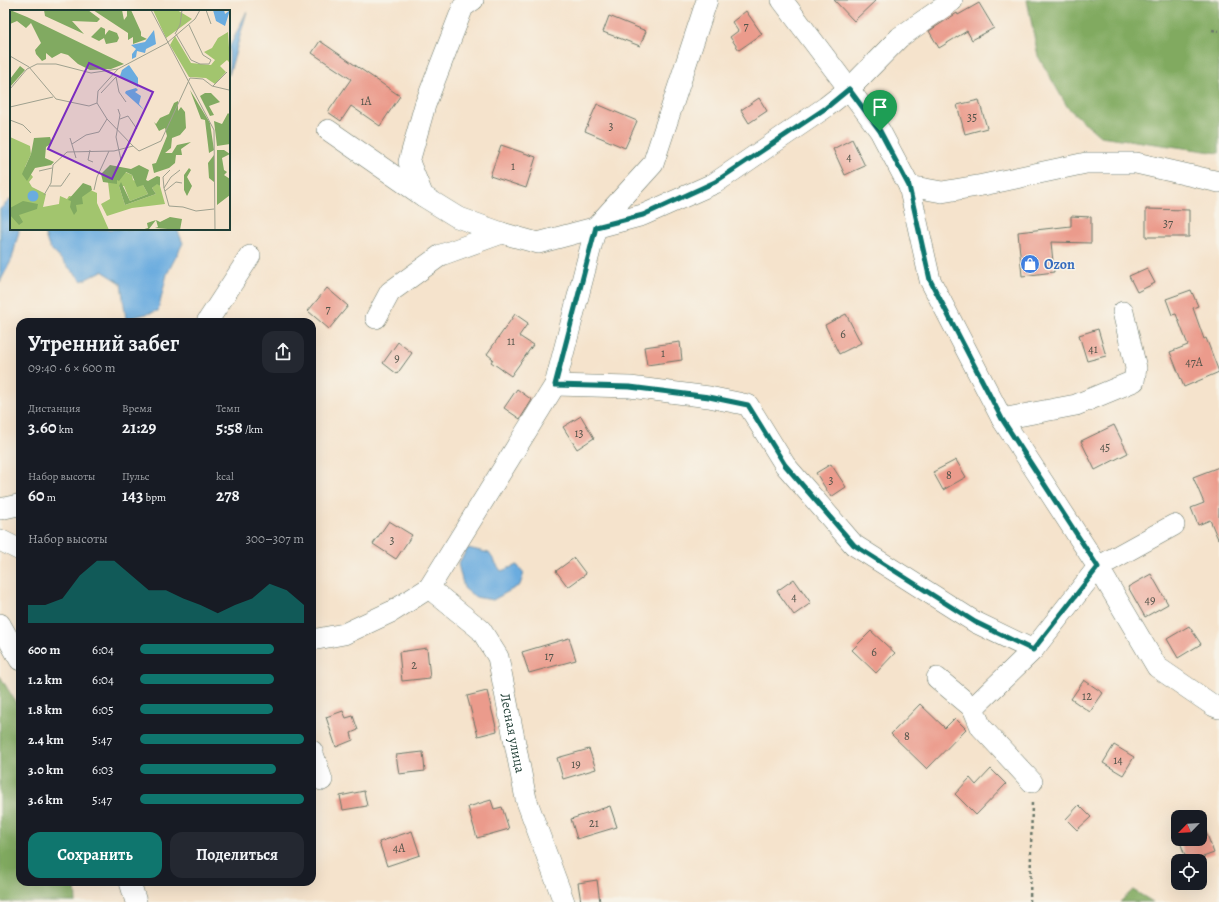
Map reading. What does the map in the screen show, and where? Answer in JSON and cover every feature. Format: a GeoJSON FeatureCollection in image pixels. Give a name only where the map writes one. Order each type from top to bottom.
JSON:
{"type":"FeatureCollection","features":[{"type":"Feature","properties":{"kind":"street"},"geometry":{"type":"LineString","coordinates":[[424,196],[409,162],[425,105],[463,7],[473,0]]}},
{"type":"Feature","properties":{"kind":"street"},"geometry":{"type":"LineString","coordinates":[[316,639],[344,634],[393,611],[429,588],[555,385],[596,227],[653,164],[707,0]]}},
{"type":"Feature","properties":{"kind":"street"},"geometry":{"type":"LineString","coordinates":[[782,0],[880,131],[909,186],[930,280],[1002,419],[1098,567],[1157,667],[1219,708]]}},
{"type":"Feature","properties":{"kind":"street"},"geometry":{"type":"LineString","coordinates":[[328,130],[457,217],[538,244],[643,215],[715,182],[826,108],[849,89],[900,37],[952,1]]}},
{"type":"Feature","properties":{"kind":"street"},"geometry":{"type":"LineString","coordinates":[[909,186],[942,192],[983,185],[1086,163],[1136,163],[1219,182]]}},
{"type":"Feature","properties":{"kind":"street"},"geometry":{"type":"LineString","coordinates":[[376,318],[390,292],[441,255],[502,233]]}},
{"type":"Feature","properties":{"kind":"street"},"geometry":{"type":"LineString","coordinates":[[210,318],[250,256]]}},
{"type":"Feature","properties":{"kind":"street"},"geometry":{"type":"LineString","coordinates":[[1002,419],[1076,405],[1134,381],[1136,368],[1123,312]]}},
{"type":"Feature","properties":{"kind":"street"},"geometry":{"type":"LineString","coordinates":[[555,385],[630,387],[709,397],[748,405],[785,465],[854,545],[975,622],[1033,650]]}},
{"type":"Feature","properties":{"kind":"street"},"geometry":{"type":"LineString","coordinates":[[973,708],[1033,650],[1098,567],[1174,525]]}},
{"type":"Feature","properties":{"kind":"street"},"geometry":{"type":"LineString","coordinates":[[0,540],[16,548]]}},
{"type":"Feature","properties":{"kind":"street","name":"Лесная улица"},"geometry":{"type":"LineString","coordinates":[[429,588],[481,630],[498,657],[526,799],[564,902]]}},
{"type":"Feature","properties":{"kind":"street"},"geometry":{"type":"LineString","coordinates":[[0,624],[16,653]]}},
{"type":"Feature","properties":{"kind":"street"},"geometry":{"type":"LineString","coordinates":[[937,678],[973,708],[981,727],[1032,782]]}},
{"type":"Feature","properties":{"kind":"street"},"geometry":{"type":"LineString","coordinates":[[316,763],[322,780]]}},
{"type":"Feature","properties":{"kind":"street"},"geometry":{"type":"LineString","coordinates":[[131,886],[136,902]]}},
{"type":"Feature","properties":{"kind":"path"},"geometry":{"type":"LineString","coordinates":[[1212,30],[1219,31]]}},
{"type":"Feature","properties":{"kind":"path"},"geometry":{"type":"LineString","coordinates":[[1030,902],[1032,782]]}},
{"type":"Feature","properties":{"kind":"green space"},"geometry":{"type":"Polygon","coordinates":[[[1027,0],[1219,0],[1219,153],[1100,136],[1068,108],[1038,56],[1027,0]]]}},
{"type":"Feature","properties":{"kind":"green space"},"geometry":{"type":"Polygon","coordinates":[[[0,676],[16,703],[16,886],[75,886],[76,902],[0,902],[0,676]]]}},
{"type":"Feature","properties":{"kind":"green space"},"geometry":{"type":"Polygon","coordinates":[[[1133,890],[1153,902],[1120,902],[1133,890]]]}},
{"type":"Feature","properties":{"kind":"water"},"geometry":{"type":"Polygon","coordinates":[[[247,11],[230,71],[230,46],[247,11]]]}},
{"type":"Feature","properties":{"kind":"water"},"geometry":{"type":"Polygon","coordinates":[[[10,200],[10,230],[19,231],[12,259],[0,282],[0,209],[10,200]]]}},
{"type":"Feature","properties":{"kind":"water"},"geometry":{"type":"Polygon","coordinates":[[[43,230],[177,230],[183,243],[167,274],[158,311],[130,318],[126,318],[121,283],[102,271],[82,281],[49,247],[43,230]]]}},
{"type":"Feature","properties":{"kind":"water"},"geometry":{"type":"Polygon","coordinates":[[[468,548],[489,553],[501,571],[517,565],[524,573],[520,585],[493,600],[475,597],[464,588],[458,564],[468,548]]]}},
{"type":"Feature","properties":{"kind":"building"},"geometry":{"type":"Polygon","coordinates":[[[834,0],[876,0],[854,21],[834,0]]]}},
{"type":"Feature","properties":{"kind":"building"},"geometry":{"type":"Polygon","coordinates":[[[979,3],[994,28],[972,40],[967,31],[939,48],[929,31],[957,13],[958,15],[979,3]]]}},
{"type":"Feature","properties":{"kind":"building"},"geometry":{"type":"Polygon","coordinates":[[[746,11],[762,34],[739,50],[730,37],[738,31],[732,22],[746,11]]]}},
{"type":"Feature","properties":{"kind":"building"},"geometry":{"type":"Polygon","coordinates":[[[609,16],[646,31],[640,46],[603,32],[609,16]]]}},
{"type":"Feature","properties":{"kind":"building"},"geometry":{"type":"Polygon","coordinates":[[[320,41],[400,96],[380,126],[351,106],[341,121],[328,112],[351,79],[312,53],[320,41]]]}},
{"type":"Feature","properties":{"kind":"building"},"geometry":{"type":"Polygon","coordinates":[[[759,98],[767,111],[749,123],[741,110],[759,98]]]}},
{"type":"Feature","properties":{"kind":"building"},"geometry":{"type":"Polygon","coordinates":[[[979,100],[987,128],[965,134],[957,105],[979,100]]]}},
{"type":"Feature","properties":{"kind":"building"},"geometry":{"type":"Polygon","coordinates":[[[597,104],[637,121],[625,148],[585,131],[597,104]]]}},
{"type":"Feature","properties":{"kind":"building"},"geometry":{"type":"Polygon","coordinates":[[[852,139],[865,166],[845,175],[833,149],[852,139]]]}},
{"type":"Feature","properties":{"kind":"building"},"geometry":{"type":"Polygon","coordinates":[[[501,145],[536,157],[526,188],[490,176],[501,145]]]}},
{"type":"Feature","properties":{"kind":"building"},"geometry":{"type":"Polygon","coordinates":[[[1146,209],[1189,210],[1189,237],[1146,237],[1146,209]]]}},
{"type":"Feature","properties":{"kind":"building"},"geometry":{"type":"Polygon","coordinates":[[[1071,216],[1091,217],[1091,243],[1051,242],[1054,272],[1022,276],[1018,232],[1071,226],[1071,216]]]}},
{"type":"Feature","properties":{"kind":"building"},"geometry":{"type":"Polygon","coordinates":[[[1147,268],[1155,283],[1137,292],[1129,276],[1147,268]]]}},
{"type":"Feature","properties":{"kind":"building"},"geometry":{"type":"Polygon","coordinates":[[[327,288],[348,306],[329,329],[308,311],[327,288]]]}},
{"type":"Feature","properties":{"kind":"building"},"geometry":{"type":"Polygon","coordinates":[[[1191,290],[1198,306],[1193,308],[1204,339],[1206,338],[1219,372],[1184,387],[1170,352],[1188,345],[1176,314],[1172,315],[1166,299],[1191,290]]]}},
{"type":"Feature","properties":{"kind":"building"},"geometry":{"type":"Polygon","coordinates":[[[515,314],[528,323],[519,336],[533,345],[511,376],[491,362],[493,359],[487,354],[515,314]]]}},
{"type":"Feature","properties":{"kind":"building"},"geometry":{"type":"Polygon","coordinates":[[[846,314],[861,343],[839,354],[825,325],[846,314]]]}},
{"type":"Feature","properties":{"kind":"building"},"geometry":{"type":"Polygon","coordinates":[[[1098,329],[1106,356],[1087,361],[1079,335],[1098,329]]]}},
{"type":"Feature","properties":{"kind":"building"},"geometry":{"type":"Polygon","coordinates":[[[398,342],[412,353],[397,374],[383,363],[398,342]]]}},
{"type":"Feature","properties":{"kind":"building"},"geometry":{"type":"Polygon","coordinates":[[[680,342],[682,360],[647,365],[644,347],[680,342]]]}},
{"type":"Feature","properties":{"kind":"building"},"geometry":{"type":"Polygon","coordinates":[[[517,389],[532,400],[520,419],[504,408],[517,389]]]}},
{"type":"Feature","properties":{"kind":"building"},"geometry":{"type":"Polygon","coordinates":[[[581,416],[594,438],[577,449],[563,427],[581,416]]]}},
{"type":"Feature","properties":{"kind":"building"},"geometry":{"type":"Polygon","coordinates":[[[1114,425],[1128,453],[1095,470],[1081,441],[1114,425]]]}},
{"type":"Feature","properties":{"kind":"building"},"geometry":{"type":"Polygon","coordinates":[[[956,460],[966,477],[943,490],[933,472],[956,460]]]}},
{"type":"Feature","properties":{"kind":"building"},"geometry":{"type":"Polygon","coordinates":[[[831,464],[846,487],[831,497],[816,473],[831,464]]]}},
{"type":"Feature","properties":{"kind":"building"},"geometry":{"type":"Polygon","coordinates":[[[1219,467],[1218,539],[1210,520],[1198,525],[1191,508],[1204,503],[1193,477],[1219,467]]]}},
{"type":"Feature","properties":{"kind":"building"},"geometry":{"type":"Polygon","coordinates":[[[389,521],[412,535],[396,559],[373,544],[389,521]]]}},
{"type":"Feature","properties":{"kind":"building"},"geometry":{"type":"Polygon","coordinates":[[[574,558],[586,574],[568,587],[556,571],[574,558]]]}},
{"type":"Feature","properties":{"kind":"building"},"geometry":{"type":"Polygon","coordinates":[[[1151,574],[1168,604],[1145,617],[1128,587],[1151,574]]]}},
{"type":"Feature","properties":{"kind":"building"},"geometry":{"type":"Polygon","coordinates":[[[794,579],[811,603],[794,615],[777,591],[794,579]]]}},
{"type":"Feature","properties":{"kind":"building"},"geometry":{"type":"Polygon","coordinates":[[[1189,626],[1201,644],[1178,658],[1167,639],[1189,626]]]}},
{"type":"Feature","properties":{"kind":"building"},"geometry":{"type":"Polygon","coordinates":[[[871,631],[895,653],[876,673],[852,650],[871,631]]]}},
{"type":"Feature","properties":{"kind":"building"},"geometry":{"type":"Polygon","coordinates":[[[569,638],[576,660],[529,673],[522,652],[569,638]]]}},
{"type":"Feature","properties":{"kind":"building"},"geometry":{"type":"Polygon","coordinates":[[[427,648],[430,678],[402,681],[399,652],[427,648]]]}},
{"type":"Feature","properties":{"kind":"building"},"geometry":{"type":"Polygon","coordinates":[[[1084,680],[1103,693],[1090,712],[1071,699],[1084,680]]]}},
{"type":"Feature","properties":{"kind":"building"},"geometry":{"type":"Polygon","coordinates":[[[487,691],[497,731],[478,736],[467,696],[487,691]]]}},
{"type":"Feature","properties":{"kind":"building"},"geometry":{"type":"Polygon","coordinates":[[[920,704],[945,728],[955,718],[966,729],[927,769],[891,734],[920,704]]]}},
{"type":"Feature","properties":{"kind":"building"},"geometry":{"type":"Polygon","coordinates":[[[343,711],[346,718],[353,716],[358,730],[351,733],[353,740],[336,747],[326,717],[343,711]]]}},
{"type":"Feature","properties":{"kind":"building"},"geometry":{"type":"Polygon","coordinates":[[[1114,745],[1134,757],[1123,775],[1103,763],[1114,745]]]}},
{"type":"Feature","properties":{"kind":"building"},"geometry":{"type":"Polygon","coordinates":[[[589,749],[596,769],[563,779],[557,758],[589,749]]]}},
{"type":"Feature","properties":{"kind":"building"},"geometry":{"type":"Polygon","coordinates":[[[423,752],[425,771],[399,774],[396,755],[423,752]]]}},
{"type":"Feature","properties":{"kind":"building"},"geometry":{"type":"Polygon","coordinates":[[[991,769],[1006,784],[976,815],[955,794],[970,778],[976,785],[991,769]]]}},
{"type":"Feature","properties":{"kind":"building"},"geometry":{"type":"Polygon","coordinates":[[[364,791],[367,806],[343,810],[340,796],[364,791]]]}},
{"type":"Feature","properties":{"kind":"building"},"geometry":{"type":"Polygon","coordinates":[[[491,800],[494,809],[502,807],[509,829],[477,838],[468,807],[491,800]]]}},
{"type":"Feature","properties":{"kind":"building"},"geometry":{"type":"Polygon","coordinates":[[[1079,805],[1091,817],[1077,830],[1066,819],[1079,805]]]}},
{"type":"Feature","properties":{"kind":"building"},"geometry":{"type":"Polygon","coordinates":[[[610,806],[617,827],[577,839],[571,819],[610,806]]]}},
{"type":"Feature","properties":{"kind":"building"},"geometry":{"type":"Polygon","coordinates":[[[412,831],[420,855],[387,866],[379,842],[412,831]]]}},
{"type":"Feature","properties":{"kind":"building"},"geometry":{"type":"Polygon","coordinates":[[[1207,834],[1214,853],[1207,856],[1207,854],[1184,854],[1182,846],[1207,846],[1207,834]]]}},
{"type":"Feature","properties":{"kind":"building"},"geometry":{"type":"Polygon","coordinates":[[[597,880],[600,902],[581,902],[578,883],[597,880]]]}},
{"type":"Feature","properties":{"kind":"place","name":"Ozon"},"geometry":{"type":"Point","coordinates":[1030,264]}},
{"type":"Feature","properties":{"kind":"route"},"geometry":{"type":"LineString","coordinates":[[849,89],[880,131],[909,186],[930,280],[1002,419],[1098,567],[1033,650],[975,622],[854,545],[785,465],[748,405],[709,397],[630,387],[555,385],[596,227],[643,215],[715,182],[826,108],[849,89]]}}]}
